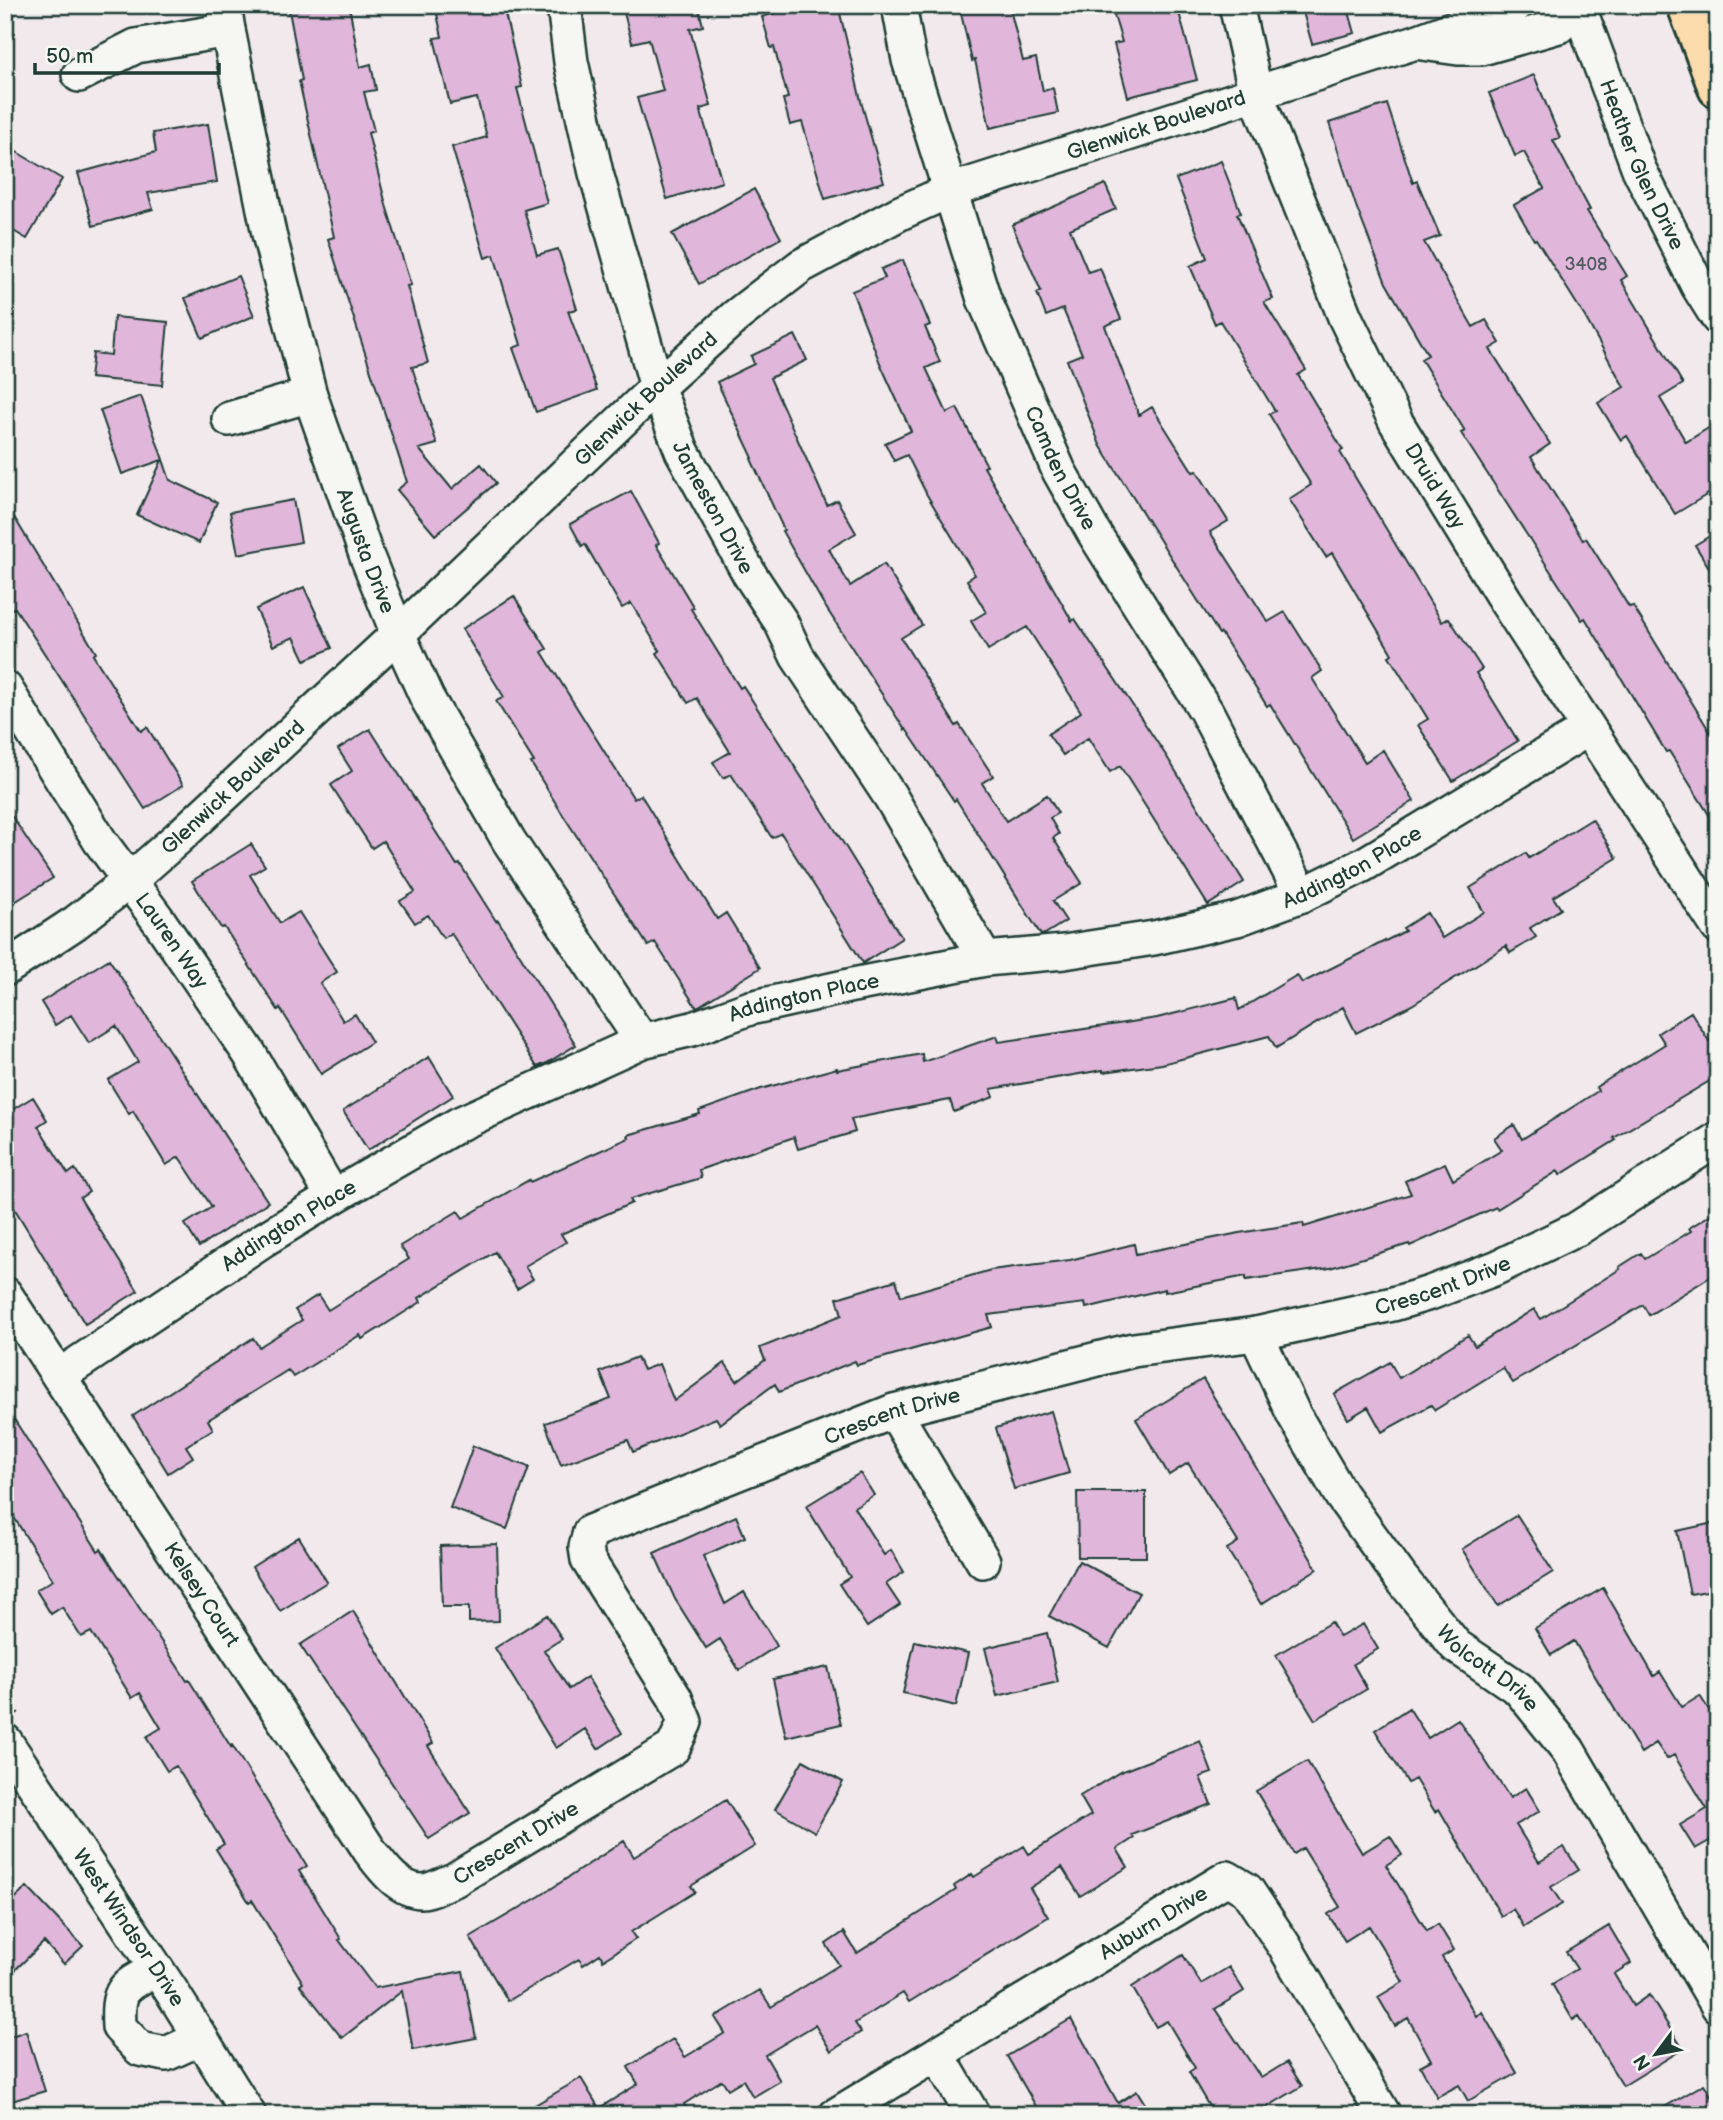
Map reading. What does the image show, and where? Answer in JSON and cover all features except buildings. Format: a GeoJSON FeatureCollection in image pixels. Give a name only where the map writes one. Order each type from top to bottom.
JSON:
{"type":"FeatureCollection","features":[{"type":"Feature","properties":{"kind":"main road"},"geometry":{"type":"LineString","coordinates":[[1687,5],[1718,88]]}},
{"type":"Feature","properties":{"kind":"street","name":"Jameston Drive"},"geometry":{"type":"LineString","coordinates":[[564,5],[571,62],[596,173],[657,387],[682,451],[750,575],[781,622],[797,656],[890,796],[985,959]]}},
{"type":"Feature","properties":{"kind":"street","name":"Camden Drive"},"geometry":{"type":"LineString","coordinates":[[899,5],[909,60],[984,299],[1059,471],[1094,533],[1206,711],[1302,895]]}},
{"type":"Feature","properties":{"kind":"street","name":"Druid Way"},"geometry":{"type":"LineString","coordinates":[[1236,5],[1256,94],[1345,317],[1395,422],[1505,600],[1718,927]]}},
{"type":"Feature","properties":{"kind":"street","name":"Glenwick Boulevard"},"geometry":{"type":"LineString","coordinates":[[5,970],[75,923],[128,882],[398,634],[657,387],[736,316],[801,266],[900,213],[949,191],[1416,42],[1516,5]]}},
{"type":"Feature","properties":{"kind":"street","name":"Glenwick Boulevard"},"geometry":{"type":"LineString","coordinates":[[1416,42],[1458,48],[1482,48],[1559,26],[1577,5]]}},
{"type":"Feature","properties":{"kind":"street","name":"Heather Glen Drive"},"geometry":{"type":"LineString","coordinates":[[1577,5],[1639,169],[1698,286],[1718,318]]}},
{"type":"Feature","properties":{"kind":"street"},"geometry":{"type":"LineString","coordinates":[[79,75],[136,46],[226,18]]}},
{"type":"Feature","properties":{"kind":"street","name":"Augusta Drive"},"geometry":{"type":"LineString","coordinates":[[226,18],[269,234],[310,395],[367,557],[398,634],[426,698],[509,841],[642,1041]]}},
{"type":"Feature","properties":{"kind":"street"},"geometry":{"type":"LineString","coordinates":[[229,419],[310,395]]}},
{"type":"Feature","properties":{"kind":"street","name":"Lauren Way"},"geometry":{"type":"LineString","coordinates":[[5,688],[128,882],[159,921],[249,1053],[332,1196]]}},
{"type":"Feature","properties":{"kind":"street","name":"Addington Place"},"geometry":{"type":"LineString","coordinates":[[59,1376],[332,1196],[459,1124],[642,1041],[692,1029],[750,1008],[853,985],[985,959],[1064,952],[1154,938],[1237,919],[1302,895],[1363,865],[1588,729]]}},
{"type":"Feature","properties":{"kind":"street","name":"Crescent Drive"},"geometry":{"type":"LineString","coordinates":[[404,1886],[422,1891],[454,1880],[673,1748],[685,1722],[675,1698],[588,1560],[586,1547],[590,1532],[894,1411],[1133,1350],[1256,1334],[1393,1304],[1430,1293],[1496,1268],[1577,1229],[1718,1139]]}},
{"type":"Feature","properties":{"kind":"street","name":"Kelsey Court"},"geometry":{"type":"LineString","coordinates":[[5,1294],[370,1851],[385,1871],[404,1886]]}},
{"type":"Feature","properties":{"kind":"street","name":"Wolcott Drive"},"geometry":{"type":"LineString","coordinates":[[1256,1334],[1294,1415],[1341,1495],[1401,1578],[1456,1646],[1519,1689],[1568,1750],[1718,2006]]}},
{"type":"Feature","properties":{"kind":"street"},"geometry":{"type":"LineString","coordinates":[[894,1411],[983,1561]]}},
{"type":"Feature","properties":{"kind":"street","name":"West Windsor Drive"},"geometry":{"type":"LineString","coordinates":[[5,1741],[249,2115]]}},
{"type":"Feature","properties":{"kind":"street","name":"Auburn Drive"},"geometry":{"type":"LineString","coordinates":[[836,2115],[1227,1878],[1247,1890],[1384,2115]]}},
{"type":"Feature","properties":{"kind":"street"},"geometry":{"type":"LineString","coordinates":[[156,1969],[127,1985],[118,2003],[119,2027],[140,2049],[166,2054],[201,2038]]}},
{"type":"Feature","properties":{"kind":"street"},"geometry":{"type":"LineString","coordinates":[[937,2054],[973,2115]]}}]}
